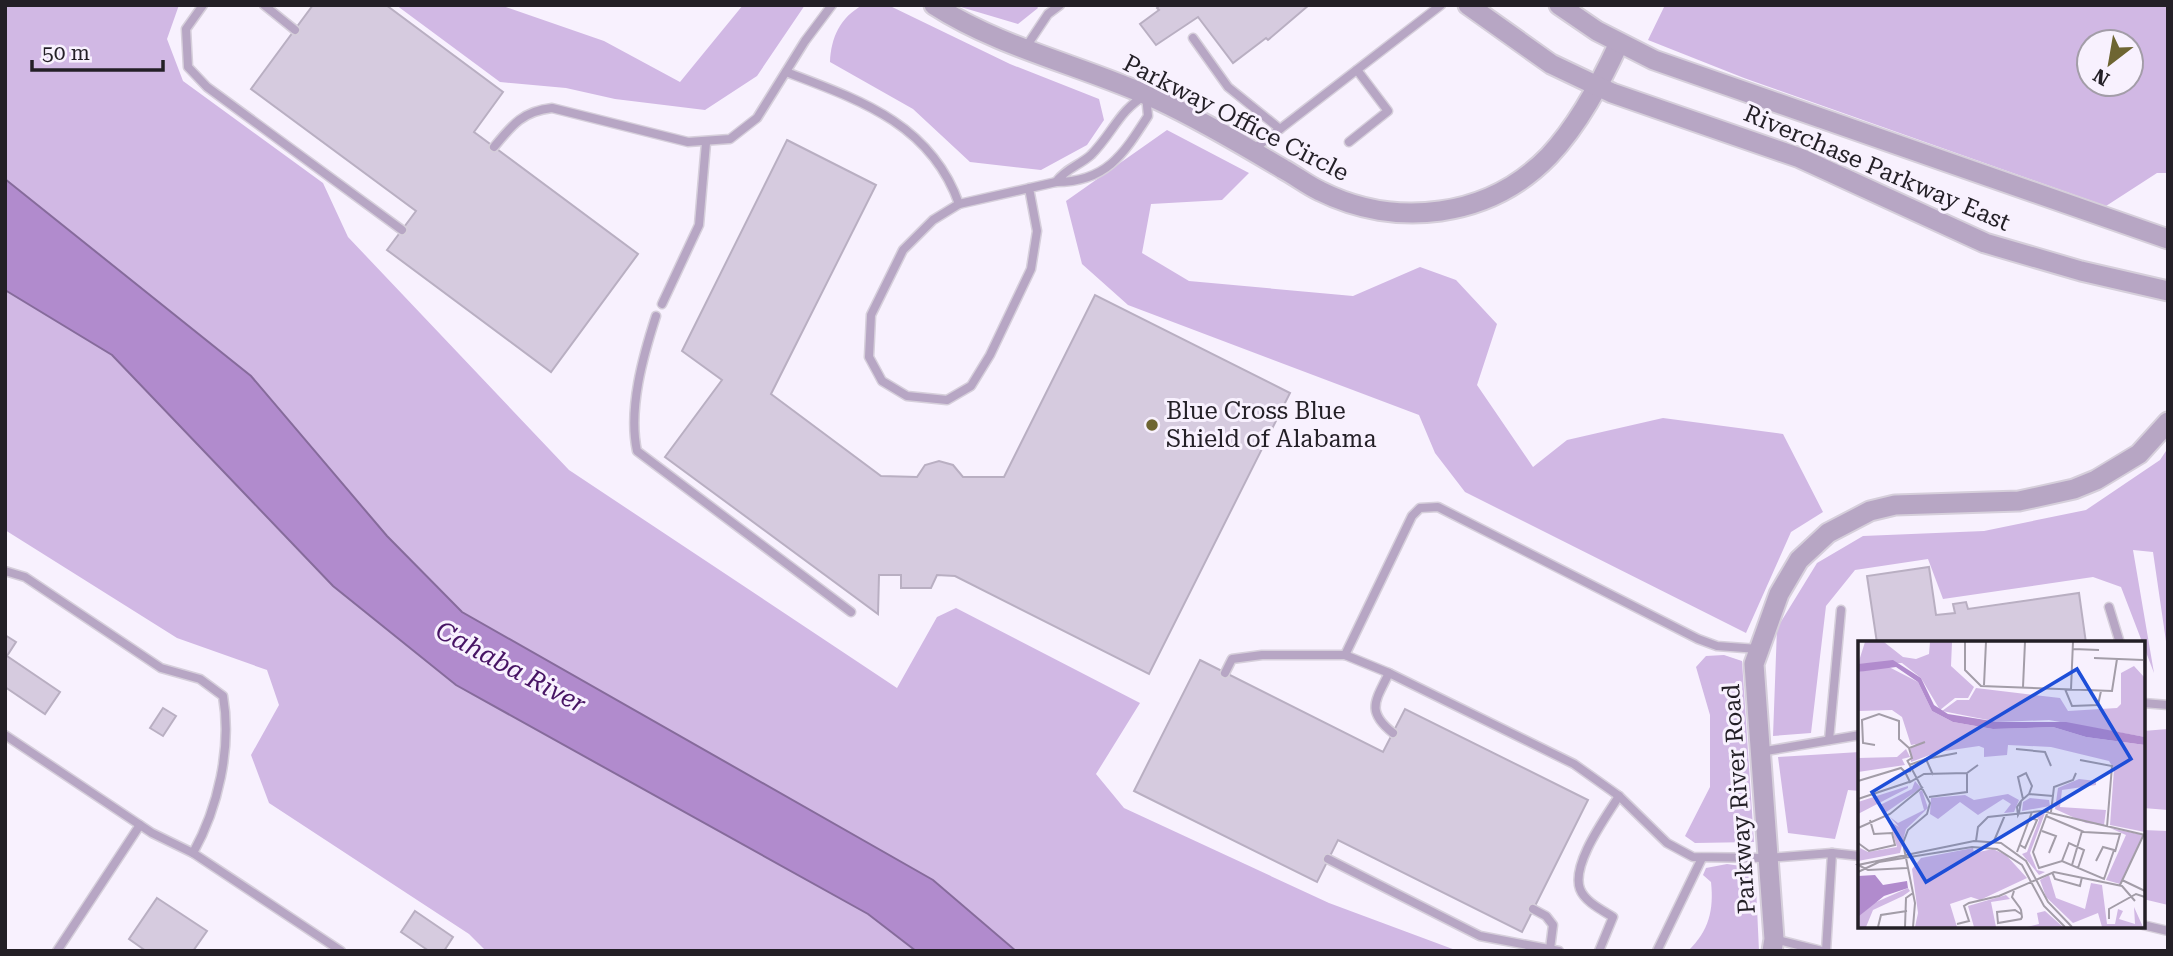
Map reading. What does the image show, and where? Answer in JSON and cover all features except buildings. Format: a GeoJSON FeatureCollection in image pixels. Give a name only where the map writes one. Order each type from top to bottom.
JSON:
{"type":"FeatureCollection","features":[{"type":"Feature","properties":{"kind":"street","name":"Parkway Office Circle"},"geometry":{"type":"LineString","coordinates":[[934,5],[979,29],[1146,95],[1251,151],[1318,191],[1352,205],[1393,214],[1443,212],[1487,198],[1528,174],[1549,156],[1574,125],[1619,43]]}},
{"type":"Feature","properties":{"kind":"street","name":"Riverchase Parkway East"},"geometry":{"type":"LineString","coordinates":[[1468,5],[1527,49],[1597,86],[1800,158],[1985,243],[2081,271],[2168,291]]}},
{"type":"Feature","properties":{"kind":"street","name":"Riverchase Parkway East"},"geometry":{"type":"LineString","coordinates":[[1559,5],[1619,43],[1654,60],[2168,239]]}},
{"type":"Feature","properties":{"kind":"street","name":"Parkway River Road"},"geometry":{"type":"LineString","coordinates":[[1773,945],[1754,664],[1779,594],[1799,560],[1828,533],[1848,521],[1895,505],[2019,501],[2074,489],[2096,480],[2139,454],[2168,422]]}},
{"type":"Feature","properties":{"kind":"lane"},"geometry":{"type":"LineString","coordinates":[[203,5],[186,29],[188,67],[207,87],[402,230]]}},
{"type":"Feature","properties":{"kind":"lane"},"geometry":{"type":"LineString","coordinates":[[264,5],[295,30]]}},
{"type":"Feature","properties":{"kind":"lane"},"geometry":{"type":"LineString","coordinates":[[495,147],[522,116],[533,110],[552,108],[688,142],[706,143],[730,139],[757,118],[805,41],[832,5]]}},
{"type":"Feature","properties":{"kind":"lane"},"geometry":{"type":"LineString","coordinates":[[1251,151],[1441,5]]}},
{"type":"Feature","properties":{"kind":"lane"},"geometry":{"type":"LineString","coordinates":[[1026,47],[1048,14],[1057,6]]}},
{"type":"Feature","properties":{"kind":"lane"},"geometry":{"type":"LineString","coordinates":[[1193,38],[1228,87],[1280,129]]}},
{"type":"Feature","properties":{"kind":"lane"},"geometry":{"type":"LineString","coordinates":[[1349,142],[1388,111],[1357,70]]}},
{"type":"Feature","properties":{"kind":"lane"},"geometry":{"type":"LineString","coordinates":[[786,72],[868,106],[909,132],[930,149],[950,178],[959,204]]}},
{"type":"Feature","properties":{"kind":"lane"},"geometry":{"type":"LineString","coordinates":[[1029,188],[1037,231],[1031,269],[990,355],[971,386],[947,400],[907,396],[882,381],[869,357],[871,315],[903,250],[933,220],[959,204],[1056,181],[1075,182],[1100,174],[1115,161],[1148,116],[1146,95],[1128,105],[1110,134],[1088,157],[1056,181]]}},
{"type":"Feature","properties":{"kind":"lane"},"geometry":{"type":"LineString","coordinates":[[662,304],[699,225],[706,143]]}},
{"type":"Feature","properties":{"kind":"lane"},"geometry":{"type":"LineString","coordinates":[[656,316],[639,390],[634,435],[637,451],[851,612]]}},
{"type":"Feature","properties":{"kind":"lane"},"geometry":{"type":"LineString","coordinates":[[1345,655],[1412,516],[1420,508],[1438,507],[1698,639],[1717,646],[1759,649]]}},
{"type":"Feature","properties":{"kind":"lane"},"geometry":{"type":"LineString","coordinates":[[5,571],[25,577],[161,668],[200,679],[223,696],[227,718],[215,807],[193,853]]}},
{"type":"Feature","properties":{"kind":"lane"},"geometry":{"type":"LineString","coordinates":[[2109,607],[2119,641]]}},
{"type":"Feature","properties":{"kind":"lane"},"geometry":{"type":"LineString","coordinates":[[1829,740],[1842,610]]}},
{"type":"Feature","properties":{"kind":"lane"},"geometry":{"type":"LineString","coordinates":[[1225,673],[1232,659],[1262,655],[1345,655],[1389,673],[1574,764],[1619,796],[1667,843],[1681,852],[1702,858],[1768,858],[1832,853],[1858,856]]}},
{"type":"Feature","properties":{"kind":"lane"},"geometry":{"type":"LineString","coordinates":[[1389,673],[1375,701],[1375,712],[1381,723],[1393,733]]}},
{"type":"Feature","properties":{"kind":"lane"},"geometry":{"type":"LineString","coordinates":[[2145,703],[2168,705]]}},
{"type":"Feature","properties":{"kind":"lane"},"geometry":{"type":"LineString","coordinates":[[5,735],[140,825],[193,853],[341,951]]}},
{"type":"Feature","properties":{"kind":"lane"},"geometry":{"type":"LineString","coordinates":[[1760,752],[1858,735]]}},
{"type":"Feature","properties":{"kind":"lane"},"geometry":{"type":"LineString","coordinates":[[1599,951],[1613,917],[1585,897],[1580,888],[1579,874],[1594,834],[1619,796]]}},
{"type":"Feature","properties":{"kind":"lane"},"geometry":{"type":"LineString","coordinates":[[57,951],[140,825]]}},
{"type":"Feature","properties":{"kind":"lane"},"geometry":{"type":"LineString","coordinates":[[1773,945],[1824,951],[1832,853]]}},
{"type":"Feature","properties":{"kind":"lane"},"geometry":{"type":"LineString","coordinates":[[1657,951],[1702,858]]}},
{"type":"Feature","properties":{"kind":"lane"},"geometry":{"type":"LineString","coordinates":[[1328,859],[1480,936],[1555,950],[1553,925],[1546,916],[1533,909]]}},
{"type":"Feature","properties":{"kind":"lane"},"geometry":{"type":"LineString","coordinates":[[2145,925],[2168,931]]}},
{"type":"Feature","properties":{"kind":"shaded area"},"geometry":{"type":"Polygon","coordinates":[[[5,5],[179,5],[167,39],[183,81],[323,183],[348,237],[569,470],[897,688],[937,617],[956,608],[1140,703],[1096,774],[1124,808],[1329,903],[1458,951],[1016,951],[933,880],[462,612],[387,536],[251,376],[5,179],[5,5]]]}},
{"type":"Feature","properties":{"kind":"shaded area"},"geometry":{"type":"Polygon","coordinates":[[[396,5],[500,5],[604,41],[680,82],[743,5],[805,5],[757,76],[705,110],[615,99],[566,88],[500,82],[396,5]]]}},
{"type":"Feature","properties":{"kind":"shaded area"},"geometry":{"type":"Polygon","coordinates":[[[863,5],[888,5],[1010,64],[1099,99],[1104,120],[1087,145],[1041,170],[970,162],[913,109],[830,62],[838,29],[848,16],[863,5]]]}},
{"type":"Feature","properties":{"kind":"shaded area"},"geometry":{"type":"Polygon","coordinates":[[[954,5],[1036,5],[1038,8],[1018,24],[954,5]]]}},
{"type":"Feature","properties":{"kind":"shaded area"},"geometry":{"type":"Polygon","coordinates":[[[1665,5],[2168,5],[2168,173],[2157,173],[2106,206],[1744,78],[1648,40],[1665,5]]]}},
{"type":"Feature","properties":{"kind":"shaded area"},"geometry":{"type":"Polygon","coordinates":[[[1167,130],[1249,173],[1222,200],[1151,204],[1142,253],[1189,281],[1353,296],[1420,267],[1456,280],[1497,324],[1477,385],[1533,467],[1567,440],[1663,418],[1783,434],[1823,512],[1791,532],[1746,633],[1465,492],[1435,453],[1419,415],[1128,305],[1082,264],[1066,201],[1167,130]]]}},
{"type":"Feature","properties":{"kind":"shaded area"},"geometry":{"type":"Polygon","coordinates":[[[5,290],[112,355],[333,586],[868,914],[916,951],[486,951],[469,934],[269,803],[251,755],[279,705],[267,670],[177,638],[5,530],[5,290]]]}},
{"type":"Feature","properties":{"kind":"shaded area"},"geometry":{"type":"Polygon","coordinates":[[[2168,448],[2168,655],[2153,552],[2133,550],[2154,673],[2145,650],[2145,641],[2142,641],[2121,587],[2093,577],[1943,599],[1928,559],[1855,570],[1826,606],[1811,733],[1773,736],[1777,628],[1817,563],[1863,536],[1984,531],[2086,510],[2160,460],[2168,448]]]}},
{"type":"Feature","properties":{"kind":"shaded area"},"geometry":{"type":"Polygon","coordinates":[[[1724,655],[1742,661],[1754,842],[1695,843],[1685,836],[1710,787],[1710,715],[1696,667],[1706,656],[1724,655]]]}},
{"type":"Feature","properties":{"kind":"shaded area"},"geometry":{"type":"Polygon","coordinates":[[[2168,729],[2168,810],[2145,808],[2145,731],[2168,729]]]}},
{"type":"Feature","properties":{"kind":"shaded area"},"geometry":{"type":"Polygon","coordinates":[[[1858,752],[1858,791],[1848,790],[1835,839],[1788,833],[1778,757],[1858,752]]]}},
{"type":"Feature","properties":{"kind":"shaded area"},"geometry":{"type":"Polygon","coordinates":[[[2145,830],[2168,831],[2168,905],[2145,899],[2145,830]]]}},
{"type":"Feature","properties":{"kind":"shaded area"},"geometry":{"type":"Polygon","coordinates":[[[1727,864],[1741,866],[1756,886],[1759,951],[1688,951],[1701,936],[1711,911],[1711,882],[1703,875],[1706,868],[1727,864]]]}},
{"type":"Feature","properties":{"kind":"water","name":"Cahaba River"},"geometry":{"type":"Polygon","coordinates":[[[5,179],[251,376],[387,536],[462,612],[933,880],[1016,951],[916,951],[868,914],[456,685],[333,586],[112,355],[5,290],[5,179]]]}},
{"type":"Feature","properties":{"kind":"place","name":"Blue Cross Blue Shield of Alabama"},"geometry":{"type":"Point","coordinates":[1152,425]}}]}
